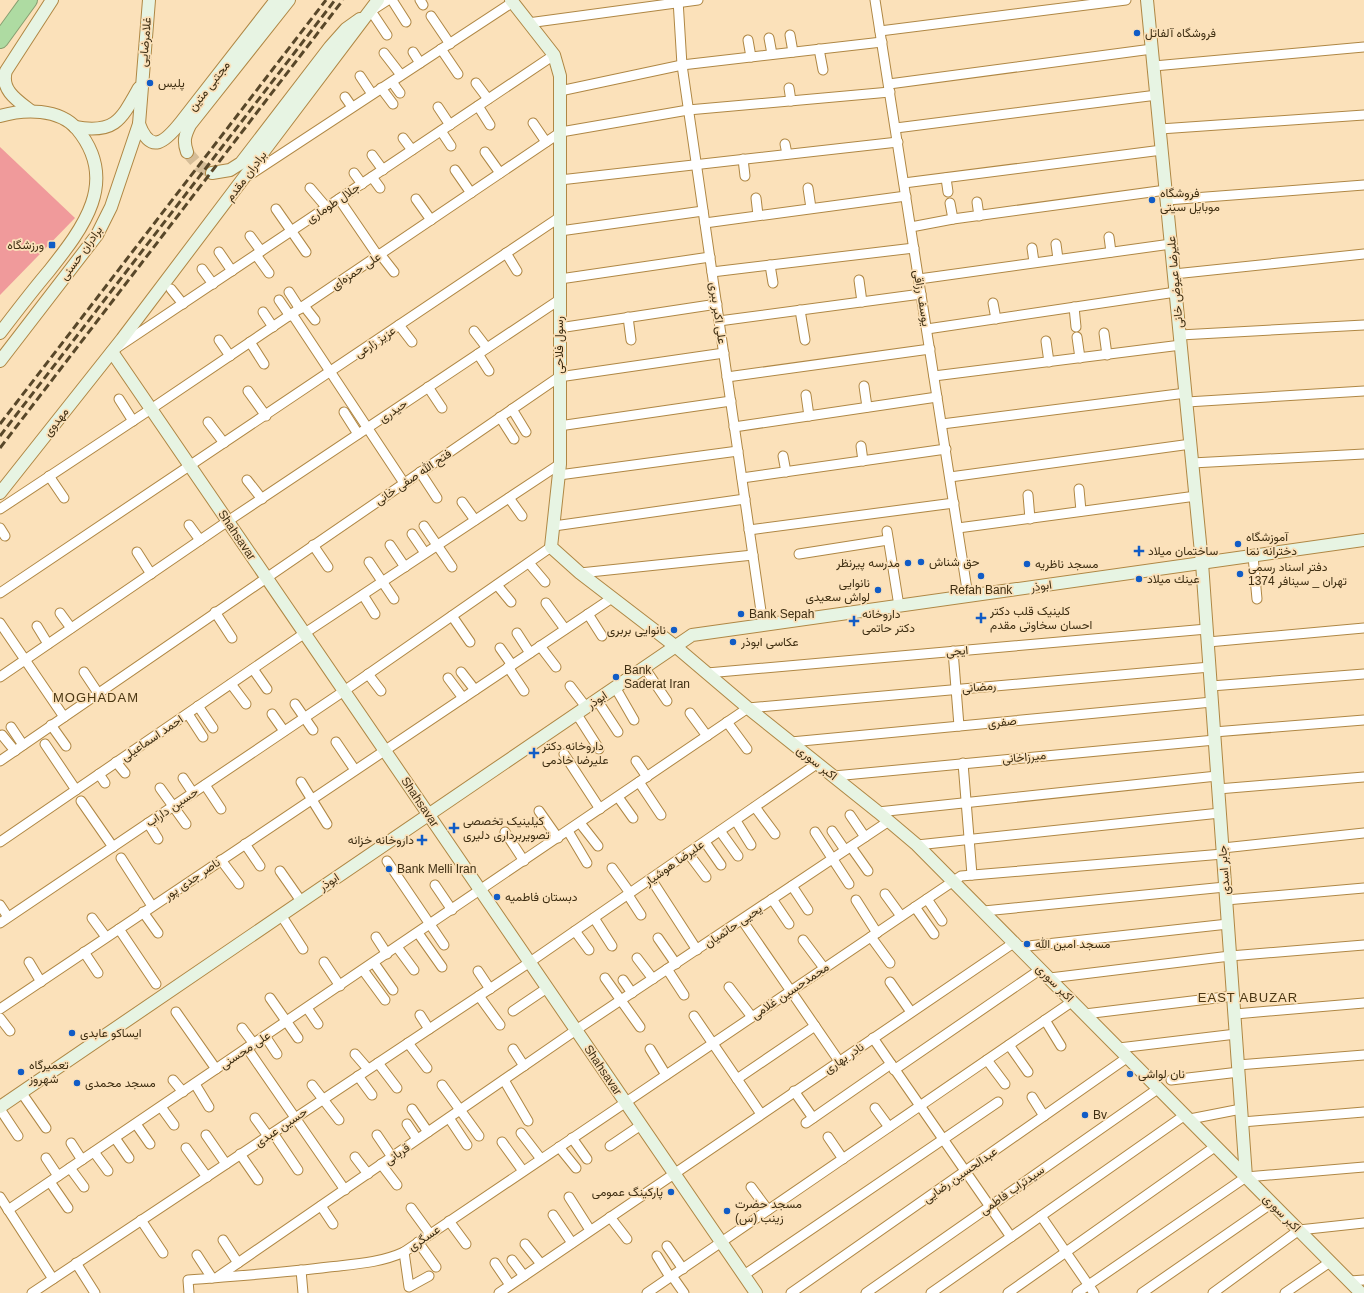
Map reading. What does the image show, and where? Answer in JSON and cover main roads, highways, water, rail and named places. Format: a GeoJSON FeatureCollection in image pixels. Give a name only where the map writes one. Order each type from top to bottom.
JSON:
{"type":"FeatureCollection","features":[{"type":"Feature","properties":{"kind":"highway"},"geometry":{"type":"LineString","coordinates":[[0,40],[28,0]]}},
{"type":"Feature","properties":{"kind":"tunnel"},"geometry":{"type":"LineString","coordinates":[[187,152],[199,166],[212,173]]}},
{"type":"Feature","properties":{"kind":"railway"},"geometry":{"type":"LineString","coordinates":[[0,424],[326,0]]}},
{"type":"Feature","properties":{"kind":"railway"},"geometry":{"type":"LineString","coordinates":[[0,436],[335,0]]}},
{"type":"Feature","properties":{"kind":"railway"},"geometry":{"type":"LineString","coordinates":[[0,448],[343,0]]}},
{"type":"Feature","properties":{"kind":"place","name":"فروشگاه آلفاتل"},"geometry":{"type":"Point","coordinates":[1137,33]}},
{"type":"Feature","properties":{"kind":"place","name":"پلیس"},"geometry":{"type":"Point","coordinates":[150,83]}},
{"type":"Feature","properties":{"kind":"place","name":"فروشگاه موبایل سیتی"},"geometry":{"type":"Point","coordinates":[1152,200]}},
{"type":"Feature","properties":{"kind":"place","name":"ورزشگاه"},"geometry":{"type":"Point","coordinates":[52,245]}},
{"type":"Feature","properties":{"kind":"place","name":"آموزشگاه دخترانه نما"},"geometry":{"type":"Point","coordinates":[1238,544]}},
{"type":"Feature","properties":{"kind":"place","name":"ساختمان میلاد"},"geometry":{"type":"Point","coordinates":[1139,551]}},
{"type":"Feature","properties":{"kind":"place","name":"حق شناش"},"geometry":{"type":"Point","coordinates":[921,562]}},
{"type":"Feature","properties":{"kind":"place","name":"مدرسه پیرنظر"},"geometry":{"type":"Point","coordinates":[908,563]}},
{"type":"Feature","properties":{"kind":"place","name":"مسجد ناظریه"},"geometry":{"type":"Point","coordinates":[1027,564]}},
{"type":"Feature","properties":{"kind":"place","name":"دفتر اسناد رسمی 1374 تهران _ سینافر"},"geometry":{"type":"Point","coordinates":[1240,574]}},
{"type":"Feature","properties":{"kind":"place","name":"Refah Bank"},"geometry":{"type":"Point","coordinates":[981,576]}},
{"type":"Feature","properties":{"kind":"place","name":"عينك ميلاد"},"geometry":{"type":"Point","coordinates":[1139,579]}},
{"type":"Feature","properties":{"kind":"place","name":"نانوایی لواش سعیدی"},"geometry":{"type":"Point","coordinates":[878,590]}},
{"type":"Feature","properties":{"kind":"place","name":"Bank Sepah"},"geometry":{"type":"Point","coordinates":[741,614]}},
{"type":"Feature","properties":{"kind":"place","name":"کلینیک قلب دکتر احسان سخاوتی مقدم"},"geometry":{"type":"Point","coordinates":[981,618]}},
{"type":"Feature","properties":{"kind":"place","name":"داروخانه دکتر حاتمی"},"geometry":{"type":"Point","coordinates":[854,621]}},
{"type":"Feature","properties":{"kind":"place","name":"نانوایی بربری"},"geometry":{"type":"Point","coordinates":[674,630]}},
{"type":"Feature","properties":{"kind":"place","name":"عکاسی ابوذر"},"geometry":{"type":"Point","coordinates":[733,642]}},
{"type":"Feature","properties":{"kind":"place","name":"Bank Saderat Iran"},"geometry":{"type":"Point","coordinates":[616,677]}},
{"type":"Feature","properties":{"kind":"place","name":"داروخانه دکتر علیرضا خادمی"},"geometry":{"type":"Point","coordinates":[534,753]}},
{"type":"Feature","properties":{"kind":"place","name":"کیلینیک تخصصی تصویربرداری دلیری"},"geometry":{"type":"Point","coordinates":[454,828]}},
{"type":"Feature","properties":{"kind":"place","name":"داروخانه خزانه"},"geometry":{"type":"Point","coordinates":[422,840]}},
{"type":"Feature","properties":{"kind":"place","name":"Bank Melli Iran"},"geometry":{"type":"Point","coordinates":[389,869]}},
{"type":"Feature","properties":{"kind":"place","name":"دبستان فاطمیه"},"geometry":{"type":"Point","coordinates":[497,897]}},
{"type":"Feature","properties":{"kind":"place","name":"مسجد امین الله"},"geometry":{"type":"Point","coordinates":[1027,944]}},
{"type":"Feature","properties":{"kind":"place","name":"ایساکو عابدی"},"geometry":{"type":"Point","coordinates":[72,1033]}},
{"type":"Feature","properties":{"kind":"place","name":"تعمیرگاه شهروز"},"geometry":{"type":"Point","coordinates":[21,1072]}},
{"type":"Feature","properties":{"kind":"place","name":"نان لواشی"},"geometry":{"type":"Point","coordinates":[1130,1074]}},
{"type":"Feature","properties":{"kind":"place","name":"مسجد محمدی"},"geometry":{"type":"Point","coordinates":[77,1083]}},
{"type":"Feature","properties":{"kind":"place","name":"Bv"},"geometry":{"type":"Point","coordinates":[1085,1115]}},
{"type":"Feature","properties":{"kind":"place","name":"پارکینگ عمومی"},"geometry":{"type":"Point","coordinates":[671,1192]}},
{"type":"Feature","properties":{"kind":"place","name":"مسجد حضرت زینب (س)"},"geometry":{"type":"Point","coordinates":[727,1211]}},
{"type":"Feature","properties":{"kind":"district","name":"MOGHADAM"},"geometry":{"type":"Point","coordinates":[96,697]}},
{"type":"Feature","properties":{"kind":"district","name":"EAST ABUZAR"},"geometry":{"type":"Point","coordinates":[1248,997]}}]}
